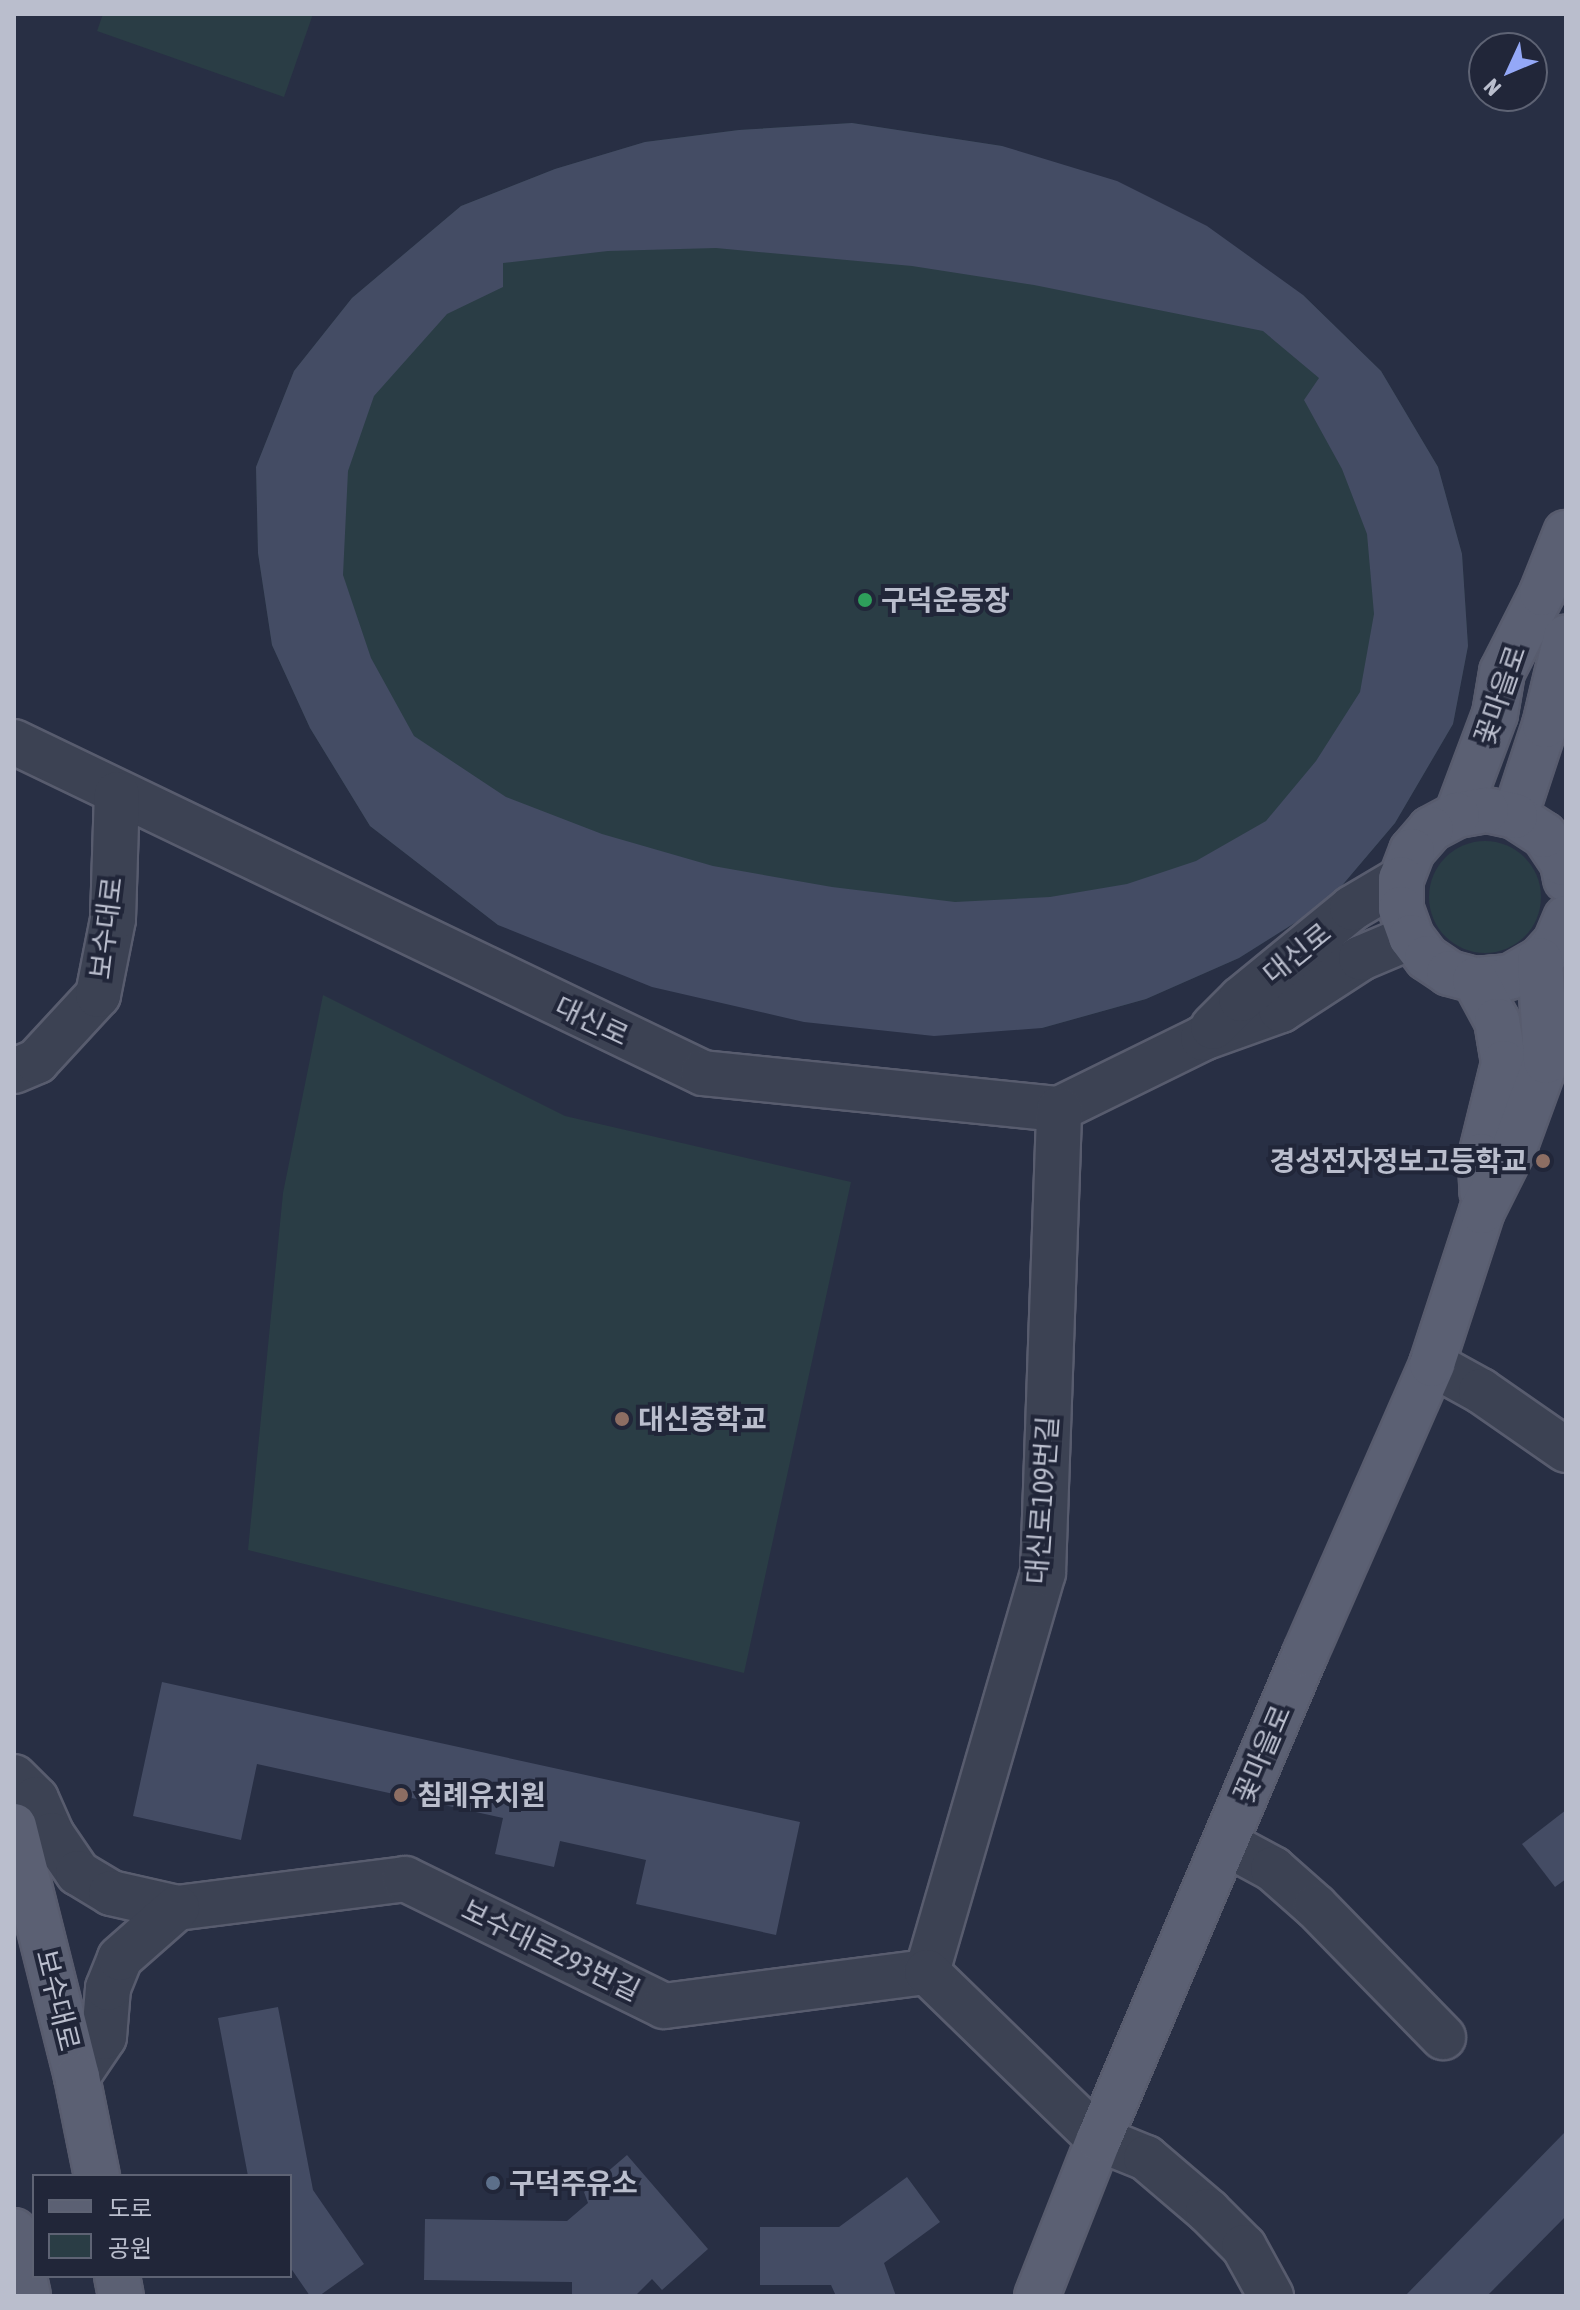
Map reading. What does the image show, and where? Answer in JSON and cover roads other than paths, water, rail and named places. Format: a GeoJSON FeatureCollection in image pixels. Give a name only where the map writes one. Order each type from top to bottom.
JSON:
{"type":"FeatureCollection","features":[{"type":"Feature","properties":{"kind":"main road","name":"꽃마을로"},"geometry":{"type":"LineString","coordinates":[[1457,815],[1495,714],[1502,672],[1542,593],[1566,533]]}},
{"type":"Feature","properties":{"kind":"main road","name":"꽃마을로"},"geometry":{"type":"LineString","coordinates":[[1515,816],[1545,725],[1566,637]]}},
{"type":"Feature","properties":{"kind":"main road"},"geometry":{"type":"LineString","coordinates":[[1566,879],[1563,863],[1544,835],[1515,816],[1486,810],[1457,815],[1431,829],[1412,851],[1401,879],[1401,909],[1411,937],[1427,958],[1449,973],[1475,980],[1510,977],[1540,960],[1556,942],[1566,918]]}},
{"type":"Feature","properties":{"kind":"main road","name":"꽃마을로"},"geometry":{"type":"LineString","coordinates":[[1037,2296],[1099,2139],[1432,1364],[1482,1211],[1516,1143],[1546,1061],[1540,960]]}},
{"type":"Feature","properties":{"kind":"main road","name":"꽃마을로"},"geometry":{"type":"LineString","coordinates":[[1475,980],[1497,1021],[1504,1063],[1481,1156],[1482,1211]]}},
{"type":"Feature","properties":{"kind":"main road","name":"보수대로"},"geometry":{"type":"LineString","coordinates":[[14,1826],[77,2077],[97,2174]]}},
{"type":"Feature","properties":{"kind":"main road"},"geometry":{"type":"LineString","coordinates":[[14,2231],[28,2296]]}},
{"type":"Feature","properties":{"kind":"street","name":"대신로"},"geometry":{"type":"LineString","coordinates":[[14,742],[703,1073],[1059,1109],[1203,1038],[1281,1010],[1361,958],[1411,937]]}},
{"type":"Feature","properties":{"kind":"street","name":"보수대로"},"geometry":{"type":"LineString","coordinates":[[14,1071],[37,1061],[98,995],[113,919],[117,794]]}},
{"type":"Feature","properties":{"kind":"street","name":"대신로"},"geometry":{"type":"LineString","coordinates":[[1203,1038],[1241,999],[1352,908],[1401,879]]}},
{"type":"Feature","properties":{"kind":"street","name":"대신로109번길"},"geometry":{"type":"LineString","coordinates":[[927,1972],[1043,1573],[1059,1109]]}},
{"type":"Feature","properties":{"kind":"street"},"geometry":{"type":"LineString","coordinates":[[1432,1364],[1481,1391],[1566,1450]]}},
{"type":"Feature","properties":{"kind":"street","name":"보수대로293번길"},"geometry":{"type":"LineString","coordinates":[[14,1777],[36,1799],[52,1835],[78,1873],[111,1893],[177,1908],[405,1879],[664,2006],[927,1972]]}},
{"type":"Feature","properties":{"kind":"street"},"geometry":{"type":"LineString","coordinates":[[1225,1843],[1284,1879],[1443,2037]]}},
{"type":"Feature","properties":{"kind":"street"},"geometry":{"type":"LineString","coordinates":[[77,2077],[104,2037],[108,1988],[120,1958],[177,1908]]}},
{"type":"Feature","properties":{"kind":"street"},"geometry":{"type":"LineString","coordinates":[[927,1972],[1099,2139],[1146,2158],[1192,2196],[1244,2247],[1271,2296]]}},
{"type":"Feature","properties":{"kind":"place","name":"구덕운동장"},"geometry":{"type":"Point","coordinates":[865,600]}},
{"type":"Feature","properties":{"kind":"place","name":"경성전자정보고등학교"},"geometry":{"type":"Point","coordinates":[1543,1161]}},
{"type":"Feature","properties":{"kind":"place","name":"대신중학교"},"geometry":{"type":"Point","coordinates":[622,1419]}},
{"type":"Feature","properties":{"kind":"place","name":"침례유치원"},"geometry":{"type":"Point","coordinates":[401,1795]}},
{"type":"Feature","properties":{"kind":"place","name":"구덕주유소"},"geometry":{"type":"Point","coordinates":[493,2183]}}]}
